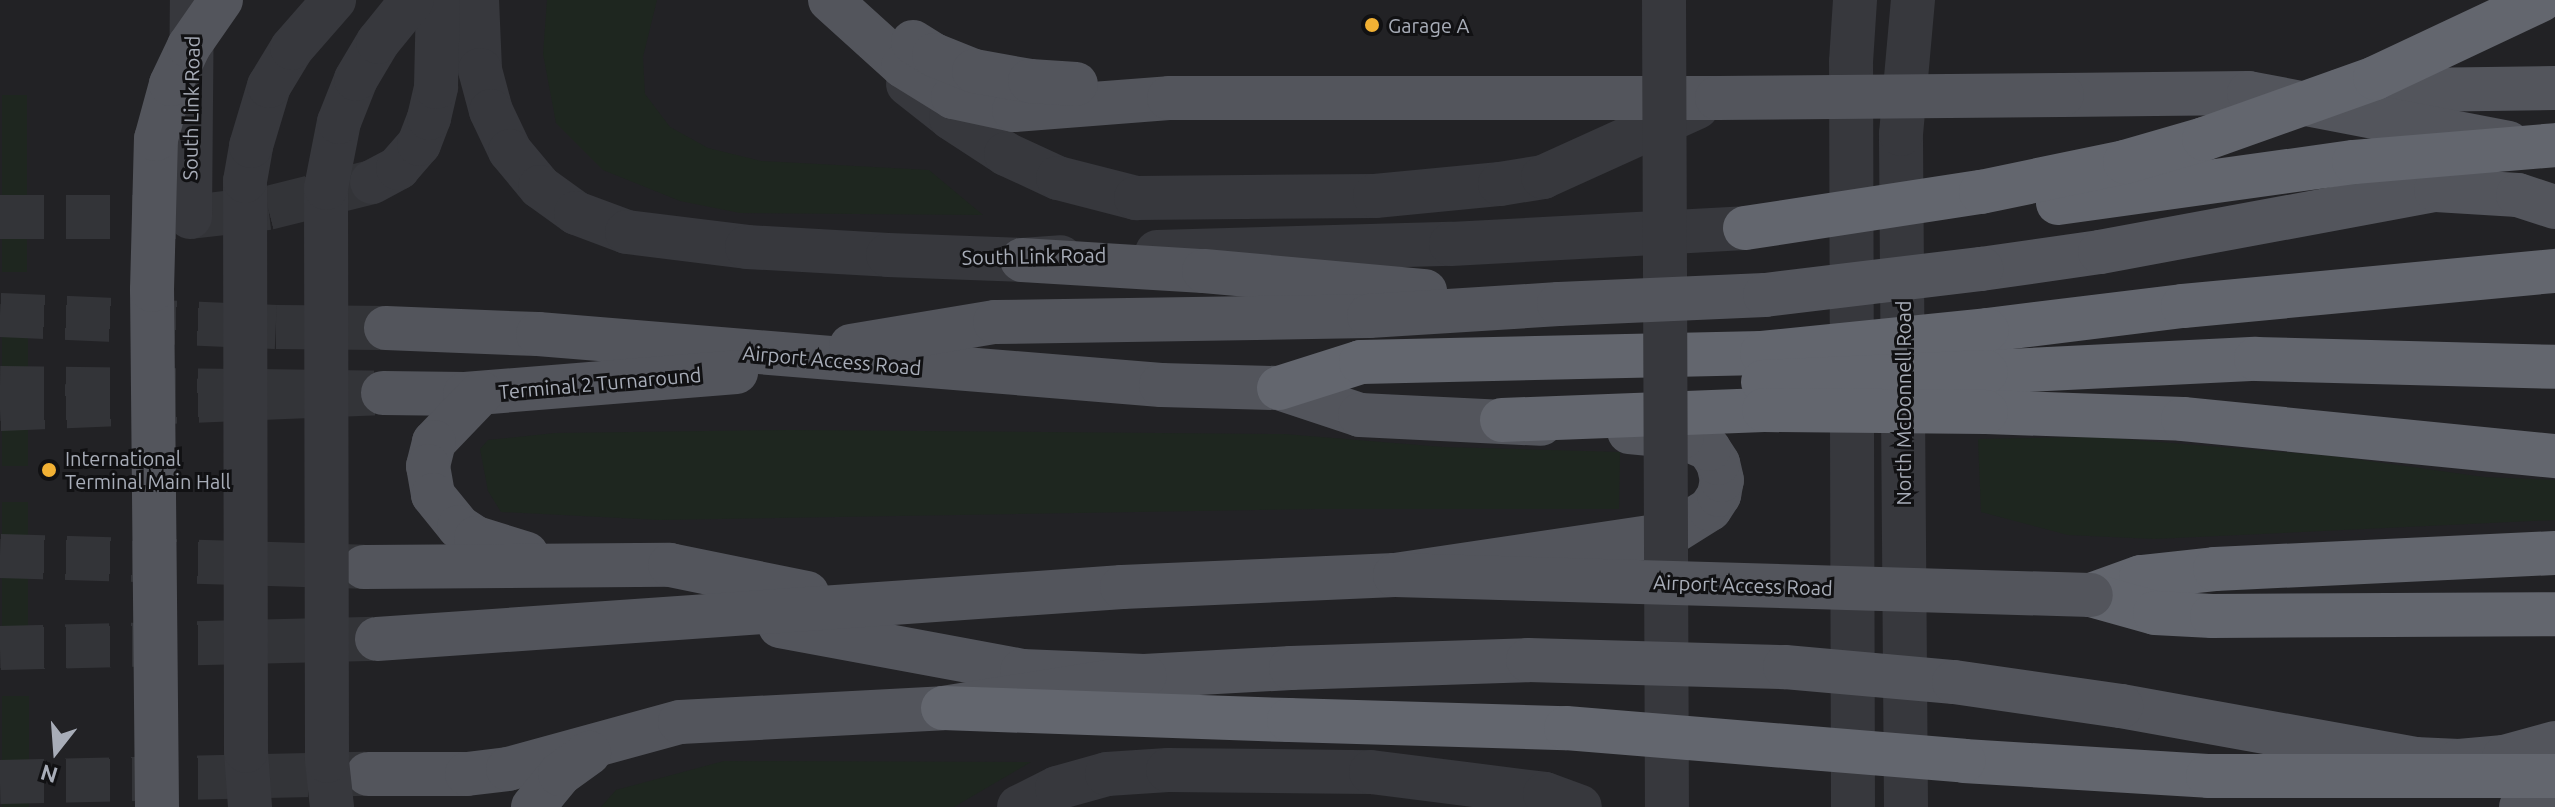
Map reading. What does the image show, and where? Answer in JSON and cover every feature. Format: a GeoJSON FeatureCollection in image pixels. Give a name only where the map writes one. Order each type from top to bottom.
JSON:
{"type":"FeatureCollection","features":[{"type":"Feature","properties":{"kind":"highway"},"geometry":{"type":"LineString","coordinates":[[1745,228],[1981,192],[2110,165],[2191,143],[2375,78],[2541,0]]}},
{"type":"Feature","properties":{"kind":"highway"},"geometry":{"type":"LineString","coordinates":[[1745,228],[1973,214],[2354,162],[2555,145]]}},
{"type":"Feature","properties":{"kind":"highway"},"geometry":{"type":"LineString","coordinates":[[1986,371],[2154,309],[2555,271]]}},
{"type":"Feature","properties":{"kind":"highway"},"geometry":{"type":"LineString","coordinates":[[1279,388],[1622,388],[2256,359],[2555,367]]}},
{"type":"Feature","properties":{"kind":"highway"},"geometry":{"type":"LineString","coordinates":[[1502,420],[1763,382],[1986,371],[2210,421],[2555,456]]}},
{"type":"Feature","properties":{"kind":"highway"},"geometry":{"type":"LineString","coordinates":[[2091,595],[2141,577],[2215,569],[2555,553]]}},
{"type":"Feature","properties":{"kind":"highway"},"geometry":{"type":"LineString","coordinates":[[2091,595],[2155,613],[2212,616],[2555,614]]}},
{"type":"Feature","properties":{"kind":"highway"},"geometry":{"type":"LineString","coordinates":[[943,708],[1566,728],[1964,761],[2208,776],[2555,776]]}},
{"type":"Feature","properties":{"kind":"highway"},"geometry":{"type":"LineString","coordinates":[[1964,761],[2262,807]]}},
{"type":"Feature","properties":{"kind":"main road"},"geometry":{"type":"LineString","coordinates":[[157,807],[152,290],[156,139],[171,84],[189,46],[221,0]]}},
{"type":"Feature","properties":{"kind":"main road"},"geometry":{"type":"LineString","coordinates":[[830,0],[903,66],[953,97],[1014,110],[1169,98],[1717,98],[2555,88]]}},
{"type":"Feature","properties":{"kind":"main road"},"geometry":{"type":"LineString","coordinates":[[860,0],[919,46],[974,71],[1169,98]]}},
{"type":"Feature","properties":{"kind":"main road"},"geometry":{"type":"LineString","coordinates":[[2249,93],[2522,146],[2555,161]]}},
{"type":"Feature","properties":{"kind":"main road"},"geometry":{"type":"LineString","coordinates":[[1022,260],[1357,283],[1559,304],[1765,295],[1877,283],[2100,252],[2436,190],[2478,190],[2518,195],[2555,207]]}},
{"type":"Feature","properties":{"kind":"main road"},"geometry":{"type":"LineString","coordinates":[[789,356],[995,322],[1357,283]]}},
{"type":"Feature","properties":{"kind":"main road","name":"Airport Access Road"},"geometry":{"type":"LineString","coordinates":[[386,328],[538,334],[862,363],[1161,385],[1279,388],[1360,415],[1502,420],[1682,437],[1709,449],[1718,463],[1722,480],[1719,495],[1710,509],[1670,534],[1395,575]]}},
{"type":"Feature","properties":{"kind":"main road","name":"Terminal 2 Turnaround"},"geometry":{"type":"LineString","coordinates":[[383,393],[481,393],[862,363]]}},
{"type":"Feature","properties":{"kind":"main road"},"geometry":{"type":"LineString","coordinates":[[481,393],[434,442],[428,466],[433,495],[444,513],[476,538],[520,553],[591,566]]}},
{"type":"Feature","properties":{"kind":"main road"},"geometry":{"type":"LineString","coordinates":[[364,567],[670,565],[862,605]]}},
{"type":"Feature","properties":{"kind":"main road"},"geometry":{"type":"LineString","coordinates":[[377,639],[1150,586],[1395,575]]}},
{"type":"Feature","properties":{"kind":"main road","name":"Airport Access Road"},"geometry":{"type":"LineString","coordinates":[[1395,575],[2091,595]]}},
{"type":"Feature","properties":{"kind":"main road"},"geometry":{"type":"LineString","coordinates":[[715,614],[1022,671],[1144,676],[1528,660],[1785,667],[2037,693],[2415,759],[2459,761],[2504,757],[2555,743]]}},
{"type":"Feature","properties":{"kind":"main road"},"geometry":{"type":"LineString","coordinates":[[440,807],[424,788],[368,774],[467,774],[508,769],[680,722],[943,708],[1144,676]]}},
{"type":"Feature","properties":{"kind":"main road"},"geometry":{"type":"LineString","coordinates":[[533,807],[560,774],[588,753],[628,735]]}},
{"type":"Feature","properties":{"kind":"main road"},"geometry":{"type":"LineString","coordinates":[[2521,807],[2555,791]]}},
{"type":"Feature","properties":{"kind":"street","name":"South Link Road"},"geometry":{"type":"LineString","coordinates":[[190,217],[192,0]]}},
{"type":"Feature","properties":{"kind":"street"},"geometry":{"type":"LineString","coordinates":[[250,807],[246,751],[245,181],[251,146],[269,86],[292,48],[334,0]]}},
{"type":"Feature","properties":{"kind":"street"},"geometry":{"type":"LineString","coordinates":[[332,807],[327,761],[326,188],[339,122],[356,79],[378,42],[412,0]]}},
{"type":"Feature","properties":{"kind":"street"},"geometry":{"type":"LineString","coordinates":[[372,182],[398,168],[419,144],[429,118],[436,87],[438,0]]}},
{"type":"Feature","properties":{"kind":"street","name":"South Link Road"},"geometry":{"type":"LineString","coordinates":[[477,0],[480,70],[491,111],[510,151],[540,187],[576,213],[627,232],[696,242],[1022,260]]}},
{"type":"Feature","properties":{"kind":"street"},"geometry":{"type":"LineString","coordinates":[[803,0],[951,118],[1006,154],[1058,178],[1136,198],[1375,196],[1459,189],[1543,177],[1717,98]]}},
{"type":"Feature","properties":{"kind":"street"},"geometry":{"type":"LineString","coordinates":[[1664,0],[1667,807]]}},
{"type":"Feature","properties":{"kind":"street"},"geometry":{"type":"LineString","coordinates":[[1853,807],[1851,62],[1855,0]]}},
{"type":"Feature","properties":{"kind":"street","name":"North McDonnell Road"},"geometry":{"type":"LineString","coordinates":[[1906,807],[1901,134],[1913,0]]}},
{"type":"Feature","properties":{"kind":"street"},"geometry":{"type":"LineString","coordinates":[[1357,283],[1745,228]]}},
{"type":"Feature","properties":{"kind":"street"},"geometry":{"type":"LineString","coordinates":[[1019,807],[1057,788],[1107,774],[1168,770],[1371,772],[1545,794],[1580,807]]}},
{"type":"Feature","properties":{"kind":"shaded area"},"geometry":{"type":"Polygon","coordinates":[[[0,0],[2555,0],[2555,807],[0,807],[0,0]]]}},
{"type":"Feature","properties":{"kind":"shaded area"},"geometry":{"type":"Polygon","coordinates":[[[547,0],[657,0],[643,57],[645,94],[670,127],[708,148],[761,161],[929,170],[983,215],[740,213],[680,201],[603,170],[556,123],[543,54],[547,0]]]}},
{"type":"Feature","properties":{"kind":"shaded area"},"geometry":{"type":"Polygon","coordinates":[[[2,95],[27,95],[27,272],[2,272],[2,95]]]}},
{"type":"Feature","properties":{"kind":"shaded area"},"geometry":{"type":"Polygon","coordinates":[[[2,307],[28,307],[28,466],[2,466],[2,307]]]}},
{"type":"Feature","properties":{"kind":"shaded area"},"geometry":{"type":"Polygon","coordinates":[[[790,430],[1284,434],[1443,447],[1620,452],[1619,509],[1317,509],[660,520],[501,512],[488,491],[480,449],[488,440],[555,433],[790,430]]]}},
{"type":"Feature","properties":{"kind":"shaded area"},"geometry":{"type":"Polygon","coordinates":[[[2097,437],[2333,456],[2484,477],[2555,480],[2555,520],[2154,539],[2068,535],[1981,512],[1978,439],[2097,437]]]}},
{"type":"Feature","properties":{"kind":"shaded area"},"geometry":{"type":"Polygon","coordinates":[[[2,502],[28,502],[28,661],[2,661],[2,502]]]}},
{"type":"Feature","properties":{"kind":"shaded area"},"geometry":{"type":"Polygon","coordinates":[[[2,696],[29,696],[29,807],[2,807],[2,696]]]}},
{"type":"Feature","properties":{"kind":"shaded area"},"geometry":{"type":"Polygon","coordinates":[[[724,761],[1031,762],[954,807],[601,807],[616,790],[724,761]]]}},
{"type":"Feature","properties":{"kind":"tunnel"},"geometry":{"type":"LineString","coordinates":[[0,217],[190,217],[268,208],[372,182]]}},
{"type":"Feature","properties":{"kind":"tunnel"},"geometry":{"type":"LineString","coordinates":[[0,315],[276,327],[386,328]]}},
{"type":"Feature","properties":{"kind":"tunnel"},"geometry":{"type":"LineString","coordinates":[[0,388],[383,393]]}},
{"type":"Feature","properties":{"kind":"tunnel"},"geometry":{"type":"LineString","coordinates":[[0,409],[383,393]]}},
{"type":"Feature","properties":{"kind":"tunnel"},"geometry":{"type":"LineString","coordinates":[[0,556],[364,567]]}},
{"type":"Feature","properties":{"kind":"tunnel"},"geometry":{"type":"LineString","coordinates":[[0,648],[377,639]]}},
{"type":"Feature","properties":{"kind":"tunnel"},"geometry":{"type":"LineString","coordinates":[[0,782],[366,774]]}},
{"type":"Feature","properties":{"kind":"place","name":"Garage A"},"geometry":{"type":"Point","coordinates":[1372,25]}},
{"type":"Feature","properties":{"kind":"place","name":"International Terminal Main Hall"},"geometry":{"type":"Point","coordinates":[49,470]}}]}
